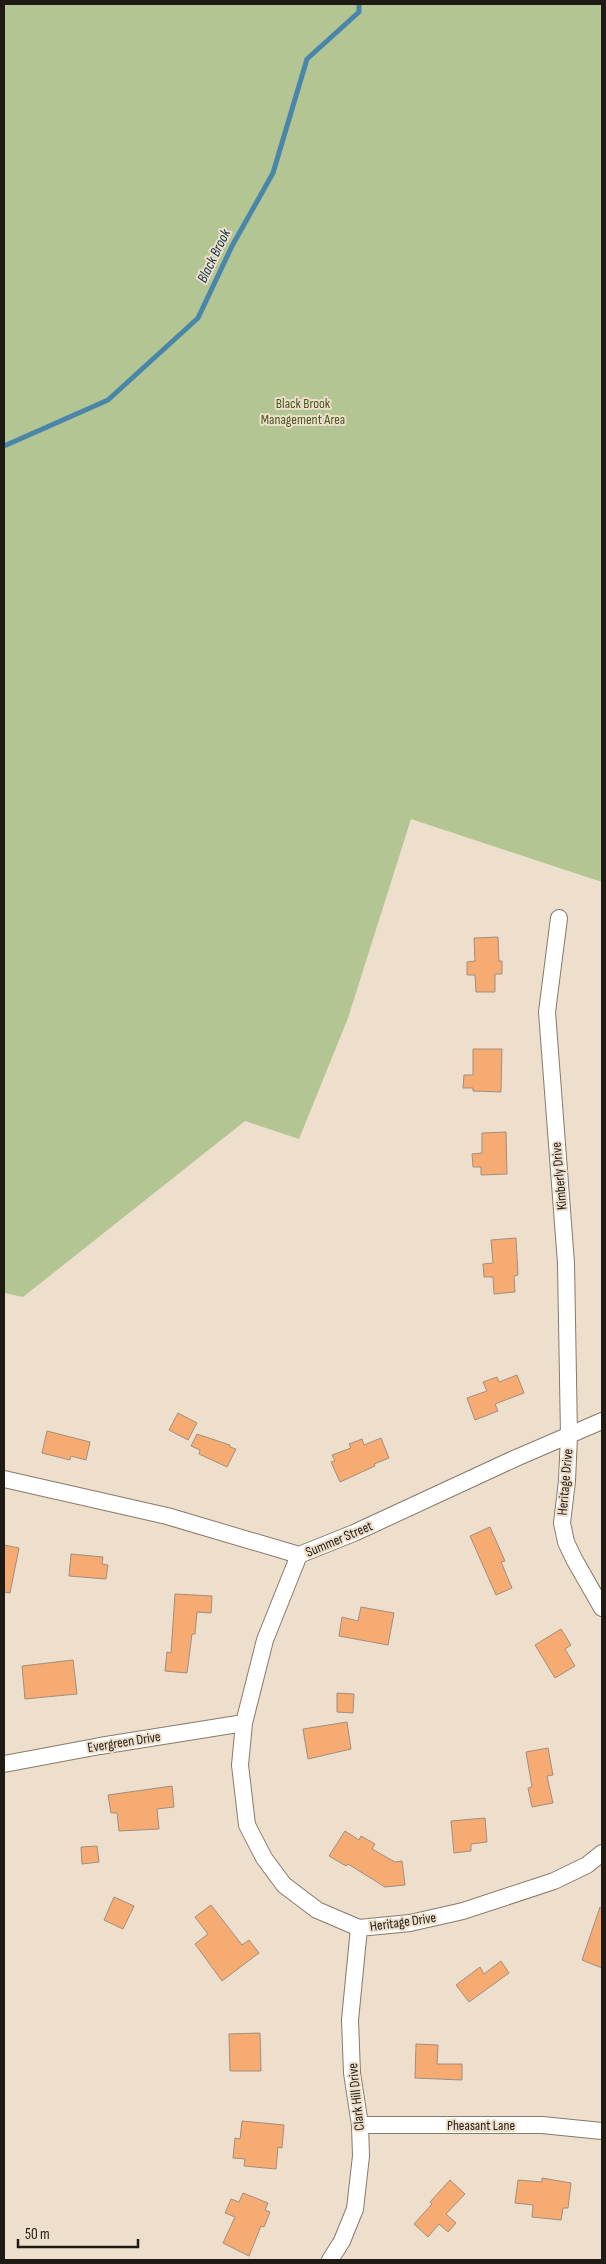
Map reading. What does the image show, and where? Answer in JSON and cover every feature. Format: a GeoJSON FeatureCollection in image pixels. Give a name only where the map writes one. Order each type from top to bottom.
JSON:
{"type":"FeatureCollection","features":[{"type":"Feature","properties":{"kind":"street","name":"Kimberly Drive"},"geometry":{"type":"LineString","coordinates":[[559,918],[547,1012],[566,1263],[569,1436]]}},
{"type":"Feature","properties":{"kind":"street","name":"Summer Street"},"geometry":{"type":"LineString","coordinates":[[4,1479],[167,1516],[299,1555],[354,1534],[516,1458],[602,1421]]}},
{"type":"Feature","properties":{"kind":"street","name":"Heritage Drive"},"geometry":{"type":"LineString","coordinates":[[569,1436],[568,1474],[562,1523],[566,1542],[602,1608]]}},
{"type":"Feature","properties":{"kind":"street","name":"Heritage Drive"},"geometry":{"type":"LineString","coordinates":[[299,1555],[265,1640],[244,1723],[240,1765],[247,1825],[264,1858],[284,1885],[311,1905],[359,1928],[410,1923],[463,1910],[554,1881],[587,1865],[602,1853]]}},
{"type":"Feature","properties":{"kind":"street","name":"Evergreen Drive"},"geometry":{"type":"LineString","coordinates":[[4,1764],[100,1746],[244,1723]]}},
{"type":"Feature","properties":{"kind":"street","name":"Clark Hill Drive"},"geometry":{"type":"LineString","coordinates":[[330,2260],[342,2241],[355,2210],[361,2156],[360,2125],[352,2073],[350,2020],[359,1928]]}},
{"type":"Feature","properties":{"kind":"street","name":"Pheasant Lane"},"geometry":{"type":"LineString","coordinates":[[360,2125],[542,2125],[602,2131]]}},
{"type":"Feature","properties":{"kind":"green space","name":"Black Brook Management Area"},"geometry":{"type":"Polygon","coordinates":[[[4,4],[602,4],[602,882],[411,819],[348,1018],[299,1139],[245,1121],[23,1297],[4,1293],[4,4]]]}},
{"type":"Feature","properties":{"kind":"building"},"geometry":{"type":"Polygon","coordinates":[[[498,937],[499,961],[502,961],[502,974],[495,974],[495,992],[476,992],[475,975],[467,975],[467,962],[475,961],[474,938],[498,937]]]}},
{"type":"Feature","properties":{"kind":"building"},"geometry":{"type":"Polygon","coordinates":[[[473,1049],[502,1049],[501,1092],[473,1091],[473,1088],[463,1088],[464,1075],[473,1075],[473,1049]]]}},
{"type":"Feature","properties":{"kind":"building"},"geometry":{"type":"Polygon","coordinates":[[[506,1132],[507,1174],[481,1175],[481,1167],[473,1167],[472,1154],[482,1153],[482,1133],[506,1132]]]}},
{"type":"Feature","properties":{"kind":"building"},"geometry":{"type":"Polygon","coordinates":[[[516,1238],[518,1275],[514,1276],[515,1292],[494,1294],[493,1277],[484,1277],[483,1264],[493,1263],[491,1240],[516,1238]]]}},
{"type":"Feature","properties":{"kind":"building"},"geometry":{"type":"Polygon","coordinates":[[[517,1375],[524,1393],[495,1404],[498,1411],[475,1420],[467,1398],[487,1391],[483,1382],[497,1377],[499,1382],[517,1375]]]}},
{"type":"Feature","properties":{"kind":"building"},"geometry":{"type":"Polygon","coordinates":[[[178,1413],[197,1423],[188,1440],[169,1430],[178,1413]]]}},
{"type":"Feature","properties":{"kind":"building"},"geometry":{"type":"Polygon","coordinates":[[[47,1431],[90,1442],[86,1460],[71,1456],[70,1460],[42,1453],[47,1431]]]}},
{"type":"Feature","properties":{"kind":"building"},"geometry":{"type":"Polygon","coordinates":[[[197,1434],[230,1445],[230,1447],[236,1449],[227,1467],[199,1454],[200,1450],[191,1446],[197,1434]]]}},
{"type":"Feature","properties":{"kind":"building"},"geometry":{"type":"Polygon","coordinates":[[[381,1438],[389,1458],[340,1482],[331,1462],[335,1461],[332,1455],[351,1448],[349,1444],[362,1439],[364,1445],[381,1438]]]}},
{"type":"Feature","properties":{"kind":"building"},"geometry":{"type":"Polygon","coordinates":[[[490,1527],[505,1561],[501,1562],[512,1588],[496,1595],[470,1536],[490,1527]]]}},
{"type":"Feature","properties":{"kind":"building"},"geometry":{"type":"Polygon","coordinates":[[[4,1545],[19,1548],[10,1593],[4,1592],[4,1545]]]}},
{"type":"Feature","properties":{"kind":"building"},"geometry":{"type":"Polygon","coordinates":[[[71,1554],[103,1557],[102,1564],[108,1565],[106,1579],[69,1576],[71,1554]]]}},
{"type":"Feature","properties":{"kind":"building"},"geometry":{"type":"Polygon","coordinates":[[[175,1594],[212,1596],[211,1613],[197,1612],[195,1634],[192,1634],[187,1673],[165,1671],[167,1652],[171,1653],[175,1594]]]}},
{"type":"Feature","properties":{"kind":"building"},"geometry":{"type":"Polygon","coordinates":[[[361,1607],[394,1613],[388,1645],[339,1636],[342,1617],[358,1621],[361,1607]]]}},
{"type":"Feature","properties":{"kind":"building"},"geometry":{"type":"Polygon","coordinates":[[[561,1629],[571,1645],[565,1649],[575,1666],[555,1678],[535,1645],[561,1629]]]}},
{"type":"Feature","properties":{"kind":"building"},"geometry":{"type":"Polygon","coordinates":[[[73,1660],[77,1694],[25,1699],[22,1666],[73,1660]]]}},
{"type":"Feature","properties":{"kind":"building"},"geometry":{"type":"Polygon","coordinates":[[[337,1693],[354,1694],[353,1713],[337,1712],[337,1693]]]}},
{"type":"Feature","properties":{"kind":"building"},"geometry":{"type":"Polygon","coordinates":[[[347,1722],[351,1749],[308,1759],[303,1729],[347,1722]]]}},
{"type":"Feature","properties":{"kind":"building"},"geometry":{"type":"Polygon","coordinates":[[[548,1748],[553,1775],[547,1776],[553,1803],[532,1807],[528,1788],[532,1787],[526,1752],[548,1748]]]}},
{"type":"Feature","properties":{"kind":"building"},"geometry":{"type":"Polygon","coordinates":[[[172,1786],[174,1807],[157,1809],[159,1829],[119,1831],[117,1813],[111,1813],[108,1795],[172,1786]]]}},
{"type":"Feature","properties":{"kind":"building"},"geometry":{"type":"Polygon","coordinates":[[[485,1818],[487,1842],[471,1844],[471,1851],[454,1853],[451,1821],[485,1818]]]}},
{"type":"Feature","properties":{"kind":"building"},"geometry":{"type":"Polygon","coordinates":[[[345,1831],[359,1840],[361,1836],[375,1844],[372,1849],[395,1862],[402,1861],[405,1885],[385,1887],[348,1864],[346,1866],[329,1856],[345,1831]]]}},
{"type":"Feature","properties":{"kind":"building"},"geometry":{"type":"Polygon","coordinates":[[[97,1846],[99,1862],[82,1864],[81,1847],[97,1846]]]}},
{"type":"Feature","properties":{"kind":"building"},"geometry":{"type":"Polygon","coordinates":[[[114,1897],[134,1906],[123,1929],[104,1920],[114,1897]]]}},
{"type":"Feature","properties":{"kind":"building"},"geometry":{"type":"Polygon","coordinates":[[[211,1905],[242,1945],[249,1940],[259,1953],[222,1981],[195,1944],[208,1934],[195,1917],[211,1905]]]}},
{"type":"Feature","properties":{"kind":"building"},"geometry":{"type":"Polygon","coordinates":[[[600,1907],[602,1908],[602,1968],[582,1960],[600,1907]]]}},
{"type":"Feature","properties":{"kind":"building"},"geometry":{"type":"Polygon","coordinates":[[[501,1961],[509,1973],[469,2002],[456,1985],[480,1967],[484,1974],[501,1961]]]}},
{"type":"Feature","properties":{"kind":"building"},"geometry":{"type":"Polygon","coordinates":[[[260,2033],[261,2071],[230,2071],[229,2034],[260,2033]]]}},
{"type":"Feature","properties":{"kind":"building"},"geometry":{"type":"Polygon","coordinates":[[[416,2044],[438,2045],[437,2064],[462,2064],[462,2080],[415,2078],[416,2044]]]}},
{"type":"Feature","properties":{"kind":"building"},"geometry":{"type":"Polygon","coordinates":[[[242,2121],[284,2125],[282,2148],[278,2147],[276,2169],[244,2166],[245,2159],[233,2158],[235,2138],[240,2139],[242,2121]]]}},
{"type":"Feature","properties":{"kind":"building"},"geometry":{"type":"Polygon","coordinates":[[[542,2178],[571,2183],[568,2208],[563,2208],[561,2220],[532,2217],[533,2205],[515,2203],[518,2180],[542,2182],[542,2178]]]}},
{"type":"Feature","properties":{"kind":"building"},"geometry":{"type":"Polygon","coordinates":[[[450,2180],[465,2194],[446,2214],[456,2223],[448,2232],[439,2224],[428,2237],[414,2224],[432,2204],[430,2202],[450,2180]]]}},
{"type":"Feature","properties":{"kind":"building"},"geometry":{"type":"Polygon","coordinates":[[[243,2193],[268,2203],[265,2210],[270,2212],[264,2227],[261,2226],[249,2256],[223,2243],[235,2217],[225,2213],[231,2199],[239,2202],[243,2193]]]}},
{"type":"Feature","properties":{"kind":"waterway","name":"Black Brook"},"geometry":{"type":"LineString","coordinates":[[4,446],[108,400],[198,318],[232,246],[273,173],[307,59],[359,12],[359,4]]}}]}
